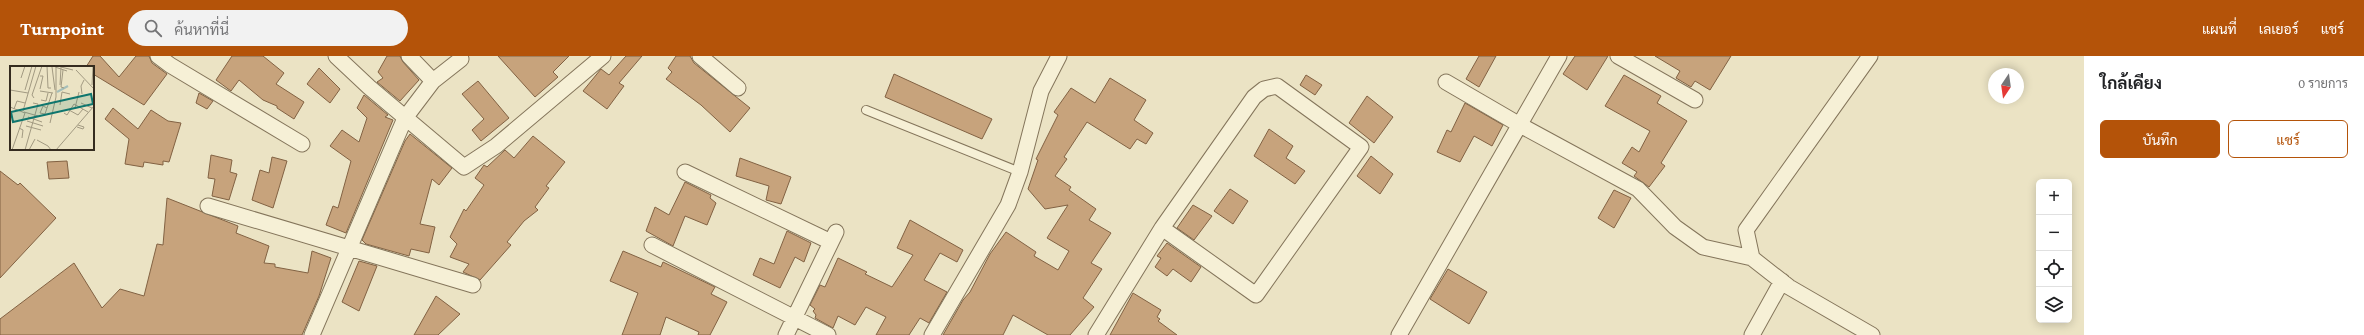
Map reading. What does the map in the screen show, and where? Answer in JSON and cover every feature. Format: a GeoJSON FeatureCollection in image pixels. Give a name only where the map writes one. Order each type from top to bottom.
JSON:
{"type":"FeatureCollection","features":[{"type":"Feature","properties":{"kind":"street"},"geometry":{"type":"LineString","coordinates":[[158,56],[170,65],[302,144]]}},
{"type":"Feature","properties":{"kind":"street"},"geometry":{"type":"LineString","coordinates":[[336,56],[369,87],[464,167],[496,146],[604,56]]}},
{"type":"Feature","properties":{"kind":"street"},"geometry":{"type":"LineString","coordinates":[[409,56],[433,81]]}},
{"type":"Feature","properties":{"kind":"street"},"geometry":{"type":"LineString","coordinates":[[700,56],[738,88]]}},
{"type":"Feature","properties":{"kind":"street"},"geometry":{"type":"LineString","coordinates":[[932,335],[1008,205],[1020,172],[1041,91],[1060,56]]}},
{"type":"Feature","properties":{"kind":"street"},"geometry":{"type":"LineString","coordinates":[[1399,335],[1559,56]]}},
{"type":"Feature","properties":{"kind":"street"},"geometry":{"type":"LineString","coordinates":[[1618,56],[1695,100]]}},
{"type":"Feature","properties":{"kind":"street"},"geometry":{"type":"LineString","coordinates":[[1752,258],[1746,230],[1870,56]]}},
{"type":"Feature","properties":{"kind":"street"},"geometry":{"type":"LineString","coordinates":[[312,335],[405,118],[433,81],[461,59]]}},
{"type":"Feature","properties":{"kind":"street"},"geometry":{"type":"LineString","coordinates":[[1446,82],[1520,125],[1638,189],[1675,227],[1703,247],[1752,258],[1782,281],[1872,335]]}},
{"type":"Feature","properties":{"kind":"street"},"geometry":{"type":"LineString","coordinates":[[1096,335],[1162,228],[1254,97],[1264,89],[1277,86],[1361,147],[1256,295],[1162,228]]}},
{"type":"Feature","properties":{"kind":"street"},"geometry":{"type":"LineString","coordinates":[[684,172],[834,237],[786,335]]}},
{"type":"Feature","properties":{"kind":"street"},"geometry":{"type":"LineString","coordinates":[[208,206],[473,285]]}},
{"type":"Feature","properties":{"kind":"street"},"geometry":{"type":"LineString","coordinates":[[652,245],[828,335]]}},
{"type":"Feature","properties":{"kind":"street"},"geometry":{"type":"LineString","coordinates":[[1752,335],[1782,281]]}},
{"type":"Feature","properties":{"kind":"lane"},"geometry":{"type":"LineString","coordinates":[[866,110],[1020,172]]}},
{"type":"Feature","properties":{"kind":"building"},"geometry":{"type":"Polygon","coordinates":[[[93,56],[100,56],[119,77],[136,56],[149,56],[152,63],[167,74],[144,105],[94,75],[94,66],[87,66],[93,56]]]}},
{"type":"Feature","properties":{"kind":"building"},"geometry":{"type":"Polygon","coordinates":[[[232,56],[263,56],[284,73],[276,84],[304,102],[294,119],[277,108],[277,106],[263,100],[239,80],[231,91],[216,80],[232,56]]]}},
{"type":"Feature","properties":{"kind":"building"},"geometry":{"type":"Polygon","coordinates":[[[387,56],[400,56],[403,62],[419,80],[400,101],[377,82],[383,78],[378,72],[387,56]]]}},
{"type":"Feature","properties":{"kind":"building"},"geometry":{"type":"Polygon","coordinates":[[[498,56],[569,56],[553,72],[558,77],[535,97],[498,56]]]}},
{"type":"Feature","properties":{"kind":"building"},"geometry":{"type":"Polygon","coordinates":[[[626,56],[642,56],[619,83],[624,86],[607,109],[583,91],[601,69],[609,75],[626,56]]]}},
{"type":"Feature","properties":{"kind":"building"},"geometry":{"type":"Polygon","coordinates":[[[676,56],[690,56],[694,63],[750,108],[730,132],[701,105],[666,79],[672,72],[668,68],[676,56]]]}},
{"type":"Feature","properties":{"kind":"building"},"geometry":{"type":"Polygon","coordinates":[[[1479,56],[1496,56],[1479,87],[1466,79],[1479,56]]]}},
{"type":"Feature","properties":{"kind":"building"},"geometry":{"type":"Polygon","coordinates":[[[1575,56],[1608,56],[1587,90],[1563,74],[1575,56]]]}},
{"type":"Feature","properties":{"kind":"building"},"geometry":{"type":"Polygon","coordinates":[[[1655,56],[1731,56],[1710,90],[1695,81],[1691,87],[1676,78],[1680,71],[1655,56]]]}},
{"type":"Feature","properties":{"kind":"building"},"geometry":{"type":"Polygon","coordinates":[[[319,68],[340,89],[330,103],[307,84],[319,68]]]}},
{"type":"Feature","properties":{"kind":"building"},"geometry":{"type":"Polygon","coordinates":[[[894,74],[992,119],[982,139],[885,97],[894,74]]]}},
{"type":"Feature","properties":{"kind":"building"},"geometry":{"type":"Polygon","coordinates":[[[1306,75],[1322,85],[1315,95],[1300,85],[1306,75]]]}},
{"type":"Feature","properties":{"kind":"building"},"geometry":{"type":"Polygon","coordinates":[[[1624,75],[1661,96],[1657,103],[1687,121],[1661,163],[1665,166],[1649,187],[1634,176],[1637,172],[1622,163],[1632,147],[1639,152],[1650,131],[1605,106],[1624,75]]]}},
{"type":"Feature","properties":{"kind":"building"},"geometry":{"type":"Polygon","coordinates":[[[1110,78],[1146,100],[1134,120],[1153,133],[1146,144],[1137,139],[1130,149],[1087,122],[1064,157],[1067,159],[1055,176],[1071,187],[1069,190],[1096,209],[1089,220],[1111,233],[1091,263],[1102,269],[1083,298],[1094,307],[1070,335],[1048,335],[1013,315],[1003,335],[943,335],[963,300],[970,292],[990,254],[1006,232],[1036,252],[1034,256],[1058,270],[1069,251],[1047,238],[1068,205],[1045,209],[1028,189],[1038,160],[1036,159],[1058,115],[1054,112],[1071,88],[1095,103],[1110,78]]]}},
{"type":"Feature","properties":{"kind":"building"},"geometry":{"type":"Polygon","coordinates":[[[478,81],[509,118],[481,141],[472,130],[484,119],[462,94],[478,81]]]}},
{"type":"Feature","properties":{"kind":"building"},"geometry":{"type":"Polygon","coordinates":[[[199,93],[213,101],[207,109],[196,103],[199,93]]]}},
{"type":"Feature","properties":{"kind":"building"},"geometry":{"type":"Polygon","coordinates":[[[364,95],[388,115],[385,117],[393,120],[346,233],[326,225],[333,206],[338,208],[351,161],[330,146],[342,130],[359,142],[367,118],[357,108],[364,95]]]}},
{"type":"Feature","properties":{"kind":"building"},"geometry":{"type":"Polygon","coordinates":[[[1367,96],[1393,117],[1374,143],[1349,123],[1367,96]]]}},
{"type":"Feature","properties":{"kind":"building"},"geometry":{"type":"Polygon","coordinates":[[[1465,103],[1503,125],[1492,146],[1474,136],[1460,162],[1437,152],[1447,130],[1451,132],[1465,103]]]}},
{"type":"Feature","properties":{"kind":"building"},"geometry":{"type":"Polygon","coordinates":[[[113,108],[138,129],[151,110],[168,121],[181,123],[169,162],[163,161],[163,165],[144,162],[143,167],[125,164],[129,139],[105,119],[113,108]]]}},
{"type":"Feature","properties":{"kind":"building"},"geometry":{"type":"Polygon","coordinates":[[[1269,129],[1293,146],[1286,158],[1305,171],[1295,184],[1254,156],[1269,129]]]}},
{"type":"Feature","properties":{"kind":"building"},"geometry":{"type":"Polygon","coordinates":[[[410,134],[452,168],[439,185],[432,179],[420,224],[435,227],[429,253],[411,249],[409,256],[366,244],[362,240],[405,141],[410,134]]]}},
{"type":"Feature","properties":{"kind":"building"},"geometry":{"type":"Polygon","coordinates":[[[533,136],[565,162],[546,186],[549,188],[535,207],[538,210],[524,221],[507,242],[511,245],[480,280],[463,272],[469,264],[450,257],[457,244],[450,237],[464,209],[466,211],[484,185],[475,178],[484,165],[487,167],[505,150],[514,158],[533,136]]]}},
{"type":"Feature","properties":{"kind":"building"},"geometry":{"type":"Polygon","coordinates":[[[211,155],[232,160],[230,172],[237,174],[229,200],[212,196],[215,179],[208,178],[211,155]]]}},
{"type":"Feature","properties":{"kind":"building"},"geometry":{"type":"Polygon","coordinates":[[[1371,156],[1393,174],[1380,194],[1357,176],[1371,156]]]}},
{"type":"Feature","properties":{"kind":"building"},"geometry":{"type":"Polygon","coordinates":[[[272,157],[287,161],[273,208],[252,200],[260,170],[269,173],[272,157]]]}},
{"type":"Feature","properties":{"kind":"building"},"geometry":{"type":"Polygon","coordinates":[[[740,158],[791,177],[781,204],[766,200],[769,186],[736,176],[740,158]]]}},
{"type":"Feature","properties":{"kind":"building"},"geometry":{"type":"Polygon","coordinates":[[[67,161],[69,178],[49,179],[47,162],[67,161]]]}},
{"type":"Feature","properties":{"kind":"building"},"geometry":{"type":"Polygon","coordinates":[[[0,171],[18,185],[20,183],[56,218],[0,278],[0,171]]]}},
{"type":"Feature","properties":{"kind":"building"},"geometry":{"type":"Polygon","coordinates":[[[685,182],[711,195],[710,198],[716,203],[707,225],[685,216],[673,246],[646,231],[655,207],[669,215],[685,182]]]}},
{"type":"Feature","properties":{"kind":"building"},"geometry":{"type":"Polygon","coordinates":[[[1230,189],[1248,201],[1233,224],[1214,211],[1230,189]]]}},
{"type":"Feature","properties":{"kind":"building"},"geometry":{"type":"Polygon","coordinates":[[[1614,190],[1631,198],[1614,228],[1598,218],[1614,190]]]}},
{"type":"Feature","properties":{"kind":"building"},"geometry":{"type":"Polygon","coordinates":[[[167,198],[238,226],[236,233],[269,246],[264,263],[275,264],[275,267],[308,273],[312,251],[331,258],[319,296],[302,335],[0,335],[0,319],[74,263],[102,308],[120,289],[144,296],[157,244],[163,245],[167,198]]]}},
{"type":"Feature","properties":{"kind":"building"},"geometry":{"type":"Polygon","coordinates":[[[1193,205],[1212,216],[1194,240],[1177,228],[1193,205]]]}},
{"type":"Feature","properties":{"kind":"building"},"geometry":{"type":"Polygon","coordinates":[[[910,220],[963,250],[957,262],[940,253],[924,280],[947,292],[929,323],[920,318],[909,335],[876,335],[886,317],[866,307],[855,325],[838,316],[833,328],[815,318],[816,315],[813,311],[815,309],[810,305],[820,285],[825,287],[838,258],[867,272],[865,274],[892,287],[913,255],[897,248],[910,220]]]}},
{"type":"Feature","properties":{"kind":"building"},"geometry":{"type":"Polygon","coordinates":[[[787,231],[811,243],[804,262],[795,257],[780,288],[753,275],[760,258],[774,264],[787,231]]]}},
{"type":"Feature","properties":{"kind":"building"},"geometry":{"type":"Polygon","coordinates":[[[1167,243],[1201,267],[1191,282],[1173,269],[1167,276],[1155,267],[1161,258],[1157,256],[1167,243]]]}},
{"type":"Feature","properties":{"kind":"building"},"geometry":{"type":"Polygon","coordinates":[[[623,251],[661,267],[663,262],[715,287],[711,294],[727,302],[710,335],[698,335],[699,332],[666,317],[660,335],[622,335],[638,293],[610,281],[623,251]]]}},
{"type":"Feature","properties":{"kind":"building"},"geometry":{"type":"Polygon","coordinates":[[[359,261],[377,266],[359,311],[342,302],[359,261]]]}},
{"type":"Feature","properties":{"kind":"building"},"geometry":{"type":"Polygon","coordinates":[[[1448,269],[1487,292],[1469,324],[1430,299],[1448,269]]]}},
{"type":"Feature","properties":{"kind":"building"},"geometry":{"type":"Polygon","coordinates":[[[1133,293],[1161,310],[1157,317],[1160,319],[1158,321],[1177,335],[1110,335],[1133,293]]]}},
{"type":"Feature","properties":{"kind":"building"},"geometry":{"type":"Polygon","coordinates":[[[436,296],[460,314],[438,335],[414,335],[436,296]]]}}]}
